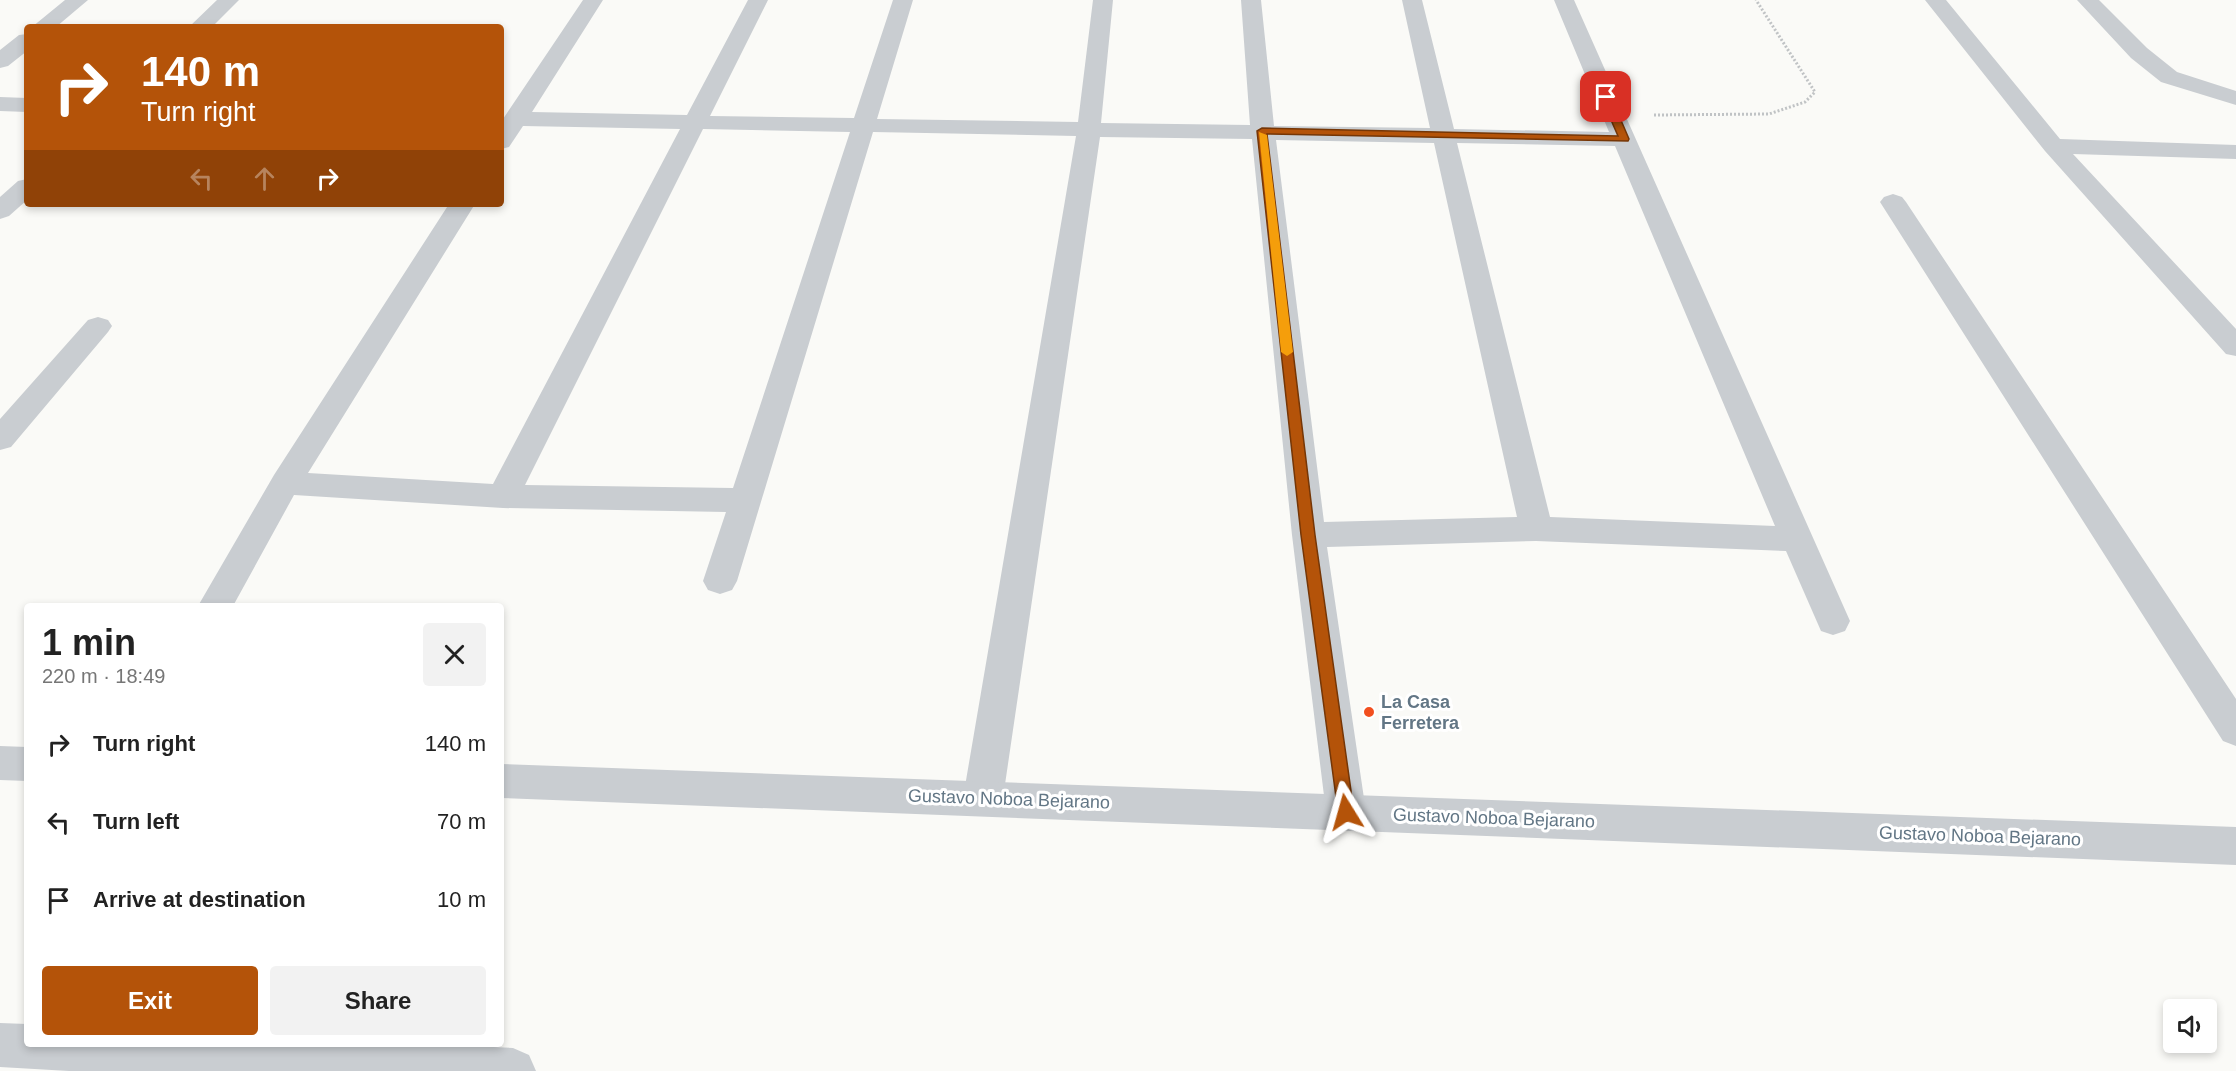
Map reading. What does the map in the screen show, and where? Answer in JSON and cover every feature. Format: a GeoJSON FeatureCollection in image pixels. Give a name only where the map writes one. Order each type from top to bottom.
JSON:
{"type":"FeatureCollection","features":[{"type":"Feature","properties":{"kind":"street"},"geometry":{"type":"LineString","coordinates":[[47,24],[78,0]]}},
{"type":"Feature","properties":{"kind":"street"},"geometry":{"type":"LineString","coordinates":[[203,24],[229,0]]}},
{"type":"Feature","properties":{"kind":"street"},"geometry":{"type":"LineString","coordinates":[[504,137],[593,0]]}},
{"type":"Feature","properties":{"kind":"street"},"geometry":{"type":"LineString","coordinates":[[504,496],[758,0]]}},
{"type":"Feature","properties":{"kind":"street"},"geometry":{"type":"LineString","coordinates":[[720,581],[903,0]]}},
{"type":"Feature","properties":{"kind":"street"},"geometry":{"type":"LineString","coordinates":[[983,798],[1089,129],[1103,0]]}},
{"type":"Feature","properties":{"kind":"street"},"geometry":{"type":"LineString","coordinates":[[1251,0],[1262,131],[1308,535],[1346,812]]}},
{"type":"Feature","properties":{"kind":"street"},"geometry":{"type":"LineString","coordinates":[[1412,0],[1536,529]]}},
{"type":"Feature","properties":{"kind":"street"},"geometry":{"type":"LineString","coordinates":[[1564,0],[1833,621]]}},
{"type":"Feature","properties":{"kind":"street"},"geometry":{"type":"LineString","coordinates":[[1935,0],[2053,146],[2236,347]]}},
{"type":"Feature","properties":{"kind":"street"},"geometry":{"type":"LineString","coordinates":[[2087,0],[2139,53],[2169,77],[2236,98]]}},
{"type":"Feature","properties":{"kind":"street"},"geometry":{"type":"LineString","coordinates":[[0,61],[24,42]]}},
{"type":"Feature","properties":{"kind":"street"},"geometry":{"type":"LineString","coordinates":[[0,104],[24,105]]}},
{"type":"Feature","properties":{"kind":"street"},"geometry":{"type":"LineString","coordinates":[[515,120],[1445,135],[1619,127]]}},
{"type":"Feature","properties":{"kind":"street"},"geometry":{"type":"LineString","coordinates":[[2053,146],[2236,152]]}},
{"type":"Feature","properties":{"kind":"street"},"geometry":{"type":"LineString","coordinates":[[0,211],[24,189]]}},
{"type":"Feature","properties":{"kind":"street"},"geometry":{"type":"LineString","coordinates":[[1893,202],[2236,730]]}},
{"type":"Feature","properties":{"kind":"street"},"geometry":{"type":"LineString","coordinates":[[218,603],[285,483],[460,207]]}},
{"type":"Feature","properties":{"kind":"street"},"geometry":{"type":"LineString","coordinates":[[0,439],[98,326]]}},
{"type":"Feature","properties":{"kind":"street"},"geometry":{"type":"LineString","coordinates":[[285,483],[504,496],[746,500]]}},
{"type":"Feature","properties":{"kind":"street"},"geometry":{"type":"LineString","coordinates":[[1308,535],[1536,529],[1798,539]]}},
{"type":"Feature","properties":{"kind":"street"},"geometry":{"type":"LineString","coordinates":[[0,763],[24,764]]}},
{"type":"Feature","properties":{"kind":"street","name":"Gustavo Noboa Bejarano"},"geometry":{"type":"LineString","coordinates":[[504,781],[2236,846]]}},
{"type":"Feature","properties":{"kind":"street"},"geometry":{"type":"LineString","coordinates":[[0,1045],[24,1046]]}},
{"type":"Feature","properties":{"kind":"street"},"geometry":{"type":"LineString","coordinates":[[39,1047],[513,1071]]}},
{"type":"Feature","properties":{"kind":"path"},"geometry":{"type":"LineString","coordinates":[[1619,127],[1768,114],[1805,102],[1815,92],[1756,0]]}},
{"type":"Feature","properties":{"kind":"slow traffic"},"geometry":{"type":"LineString","coordinates":[[1262,135],[1287,352]]}},
{"type":"Feature","properties":{"kind":"place","name":"La Casa Ferretera"},"geometry":{"type":"Point","coordinates":[1369,712]}},
{"type":"Feature","properties":{"kind":"route"},"geometry":{"type":"LineString","coordinates":[[1346,812],[1308,535],[1262,131],[1624,139],[1606,97]]}}]}
